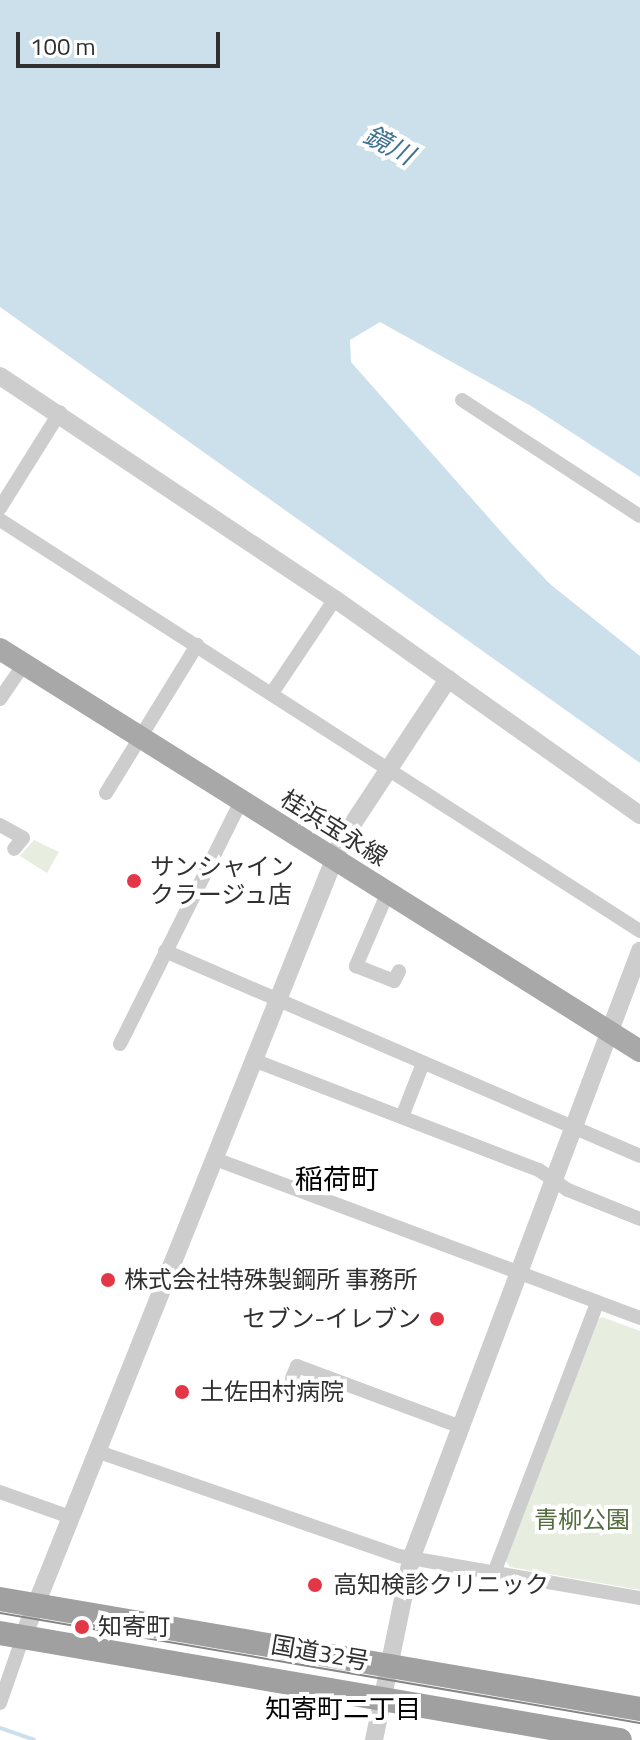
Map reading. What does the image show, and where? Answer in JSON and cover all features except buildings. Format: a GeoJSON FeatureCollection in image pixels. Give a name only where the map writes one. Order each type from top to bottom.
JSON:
{"type":"FeatureCollection","features":[{"type":"Feature","properties":{"kind":"highway","name":"国道32号"},"geometry":{"type":"LineString","coordinates":[[0,1599],[640,1709]]}},
{"type":"Feature","properties":{"kind":"highway","name":"国道32号"},"geometry":{"type":"LineString","coordinates":[[12,1635],[620,1740]]}},
{"type":"Feature","properties":{"kind":"main road","name":"桂浜宝永線"},"geometry":{"type":"LineString","coordinates":[[0,649],[640,1051]]}},
{"type":"Feature","properties":{"kind":"street"},"geometry":{"type":"LineString","coordinates":[[0,376],[60,412],[335,599],[640,815]]}},
{"type":"Feature","properties":{"kind":"street"},"geometry":{"type":"LineString","coordinates":[[462,400],[640,516]]}},
{"type":"Feature","properties":{"kind":"street"},"geometry":{"type":"LineString","coordinates":[[0,508],[60,412]]}},
{"type":"Feature","properties":{"kind":"street"},"geometry":{"type":"LineString","coordinates":[[0,520],[640,931]]}},
{"type":"Feature","properties":{"kind":"street"},"geometry":{"type":"LineString","coordinates":[[272,693],[335,599]]}},
{"type":"Feature","properties":{"kind":"street"},"geometry":{"type":"LineString","coordinates":[[106,793],[197,645]]}},
{"type":"Feature","properties":{"kind":"street"},"geometry":{"type":"LineString","coordinates":[[0,699],[24,664]]}},
{"type":"Feature","properties":{"kind":"street"},"geometry":{"type":"LineString","coordinates":[[0,1703],[12,1635],[35,1605],[256,1061],[334,858],[448,679]]}},
{"type":"Feature","properties":{"kind":"street"},"geometry":{"type":"LineString","coordinates":[[120,1044],[241,801]]}},
{"type":"Feature","properties":{"kind":"street"},"geometry":{"type":"LineString","coordinates":[[0,825],[23,838],[14,849]]}},
{"type":"Feature","properties":{"kind":"street"},"geometry":{"type":"LineString","coordinates":[[388,892],[356,966],[394,981],[399,971]]}},
{"type":"Feature","properties":{"kind":"street"},"geometry":{"type":"LineString","coordinates":[[165,951],[640,1156]]}},
{"type":"Feature","properties":{"kind":"street"},"geometry":{"type":"LineString","coordinates":[[374,1740],[411,1559],[640,951]]}},
{"type":"Feature","properties":{"kind":"street"},"geometry":{"type":"LineString","coordinates":[[256,1061],[402,1117],[640,1219]]}},
{"type":"Feature","properties":{"kind":"street"},"geometry":{"type":"LineString","coordinates":[[402,1117],[423,1063]]}},
{"type":"Feature","properties":{"kind":"street"},"geometry":{"type":"LineString","coordinates":[[215,1159],[640,1318]]}},
{"type":"Feature","properties":{"kind":"street"},"geometry":{"type":"LineString","coordinates":[[494,1573],[597,1303]]}},
{"type":"Feature","properties":{"kind":"street"},"geometry":{"type":"LineString","coordinates":[[292,1378],[297,1366],[362,1398],[461,1427]]}},
{"type":"Feature","properties":{"kind":"street"},"geometry":{"type":"LineString","coordinates":[[96,1451],[411,1559],[640,1598]]}},
{"type":"Feature","properties":{"kind":"street"},"geometry":{"type":"LineString","coordinates":[[0,1492],[70,1517]]}},
{"type":"Feature","properties":{"kind":"green space"},"geometry":{"type":"Polygon","coordinates":[[[34,840],[59,852],[47,873],[20,856],[34,840]]]}},
{"type":"Feature","properties":{"kind":"green space","name":"青柳公園"},"geometry":{"type":"Polygon","coordinates":[[[602,1317],[640,1331],[640,1590],[510,1567],[505,1560],[596,1320],[602,1317]]]}},
{"type":"Feature","properties":{"kind":"water","name":"鏡川"},"geometry":{"type":"Polygon","coordinates":[[[0,0],[640,0],[640,477],[531,406],[380,322],[350,340],[351,362],[512,544],[550,584],[640,656],[640,763],[0,307],[0,0]]]}},
{"type":"Feature","properties":{"kind":"waterway"},"geometry":{"type":"LineString","coordinates":[[0,1728],[34,1740]]}},
{"type":"Feature","properties":{"kind":"tram line"},"geometry":{"type":"LineString","coordinates":[[0,1613],[640,1723]]}},
{"type":"Feature","properties":{"kind":"place","name":"サンシャイン クラージュ店"},"geometry":{"type":"Point","coordinates":[134,881]}},
{"type":"Feature","properties":{"kind":"place","name":"株式会社特殊製鋼所 事務所"},"geometry":{"type":"Point","coordinates":[108,1280]}},
{"type":"Feature","properties":{"kind":"place","name":"セブン-イレブン"},"geometry":{"type":"Point","coordinates":[437,1319]}},
{"type":"Feature","properties":{"kind":"place","name":"土佐田村病院"},"geometry":{"type":"Point","coordinates":[182,1392]}},
{"type":"Feature","properties":{"kind":"place","name":"高知検診クリニック"},"geometry":{"type":"Point","coordinates":[315,1585]}},
{"type":"Feature","properties":{"kind":"place","name":"知寄町"},"geometry":{"type":"Point","coordinates":[82,1627]}},
{"type":"Feature","properties":{"kind":"district","name":"稲荷町"},"geometry":{"type":"Point","coordinates":[337,1179]}},
{"type":"Feature","properties":{"kind":"district","name":"知寄町二丁目"},"geometry":{"type":"Point","coordinates":[343,1709]}}]}
